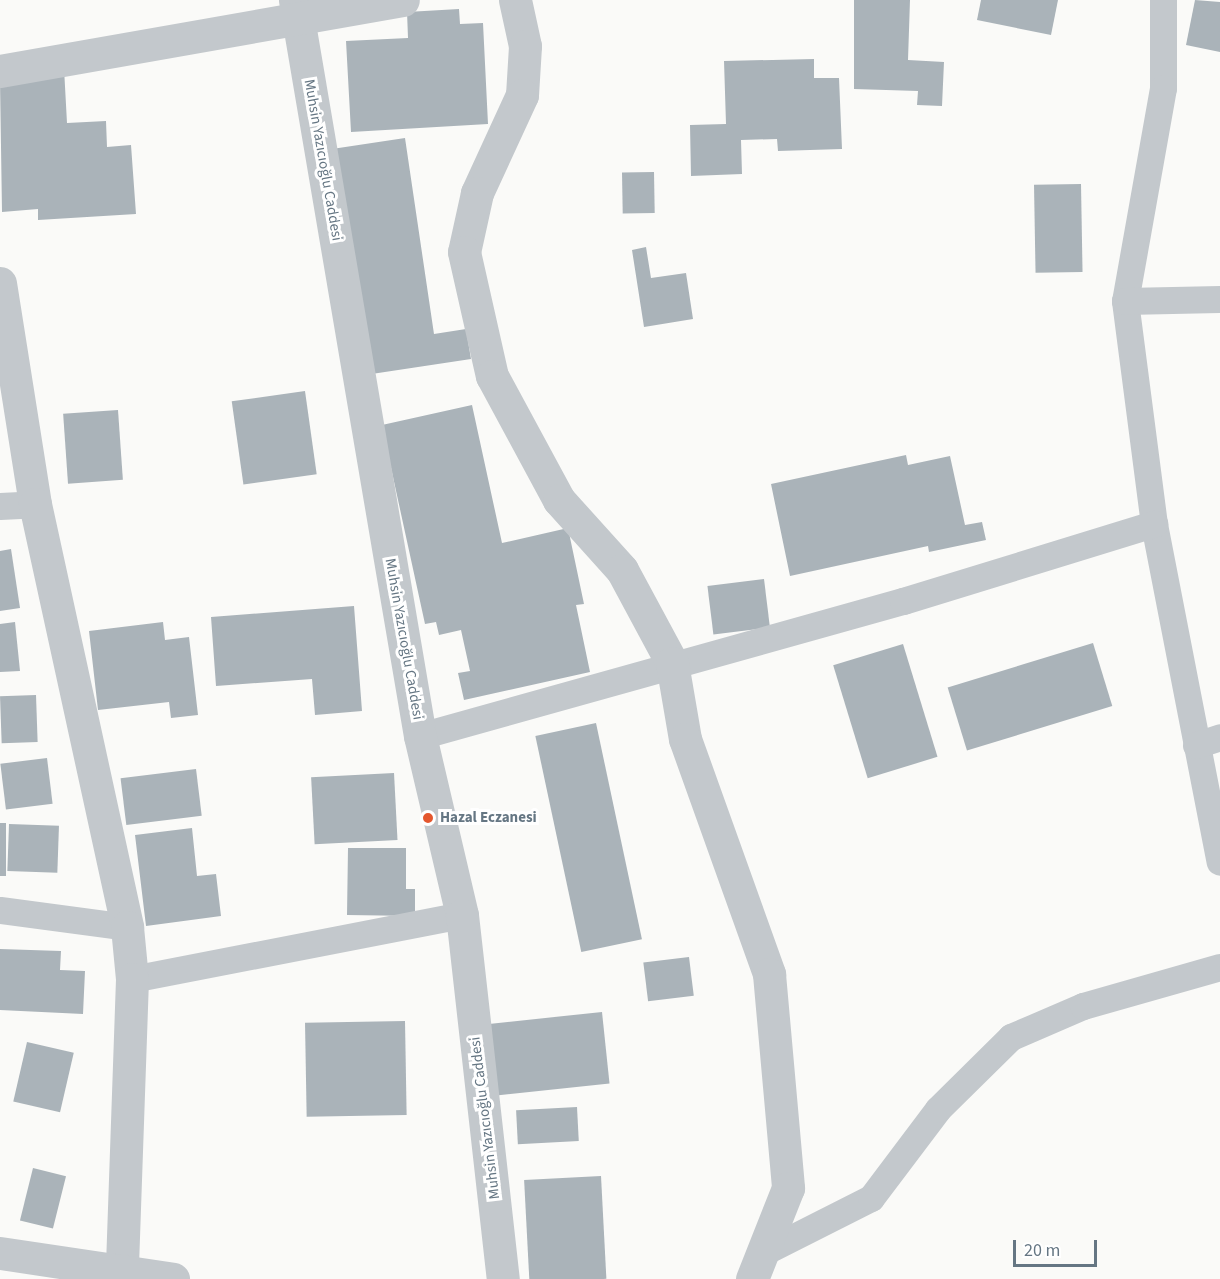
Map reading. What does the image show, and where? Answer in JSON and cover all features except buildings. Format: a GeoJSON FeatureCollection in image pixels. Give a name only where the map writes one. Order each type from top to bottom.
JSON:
{"type":"FeatureCollection","features":[{"type":"Feature","properties":{"kind":"street"},"geometry":{"type":"LineString","coordinates":[[0,71],[297,11],[403,0]]}},
{"type":"Feature","properties":{"kind":"street"},"geometry":{"type":"LineString","coordinates":[[515,0],[525,46],[522,95],[477,192],[464,252],[492,376],[559,500],[622,570],[672,663],[684,739],[769,974],[788,1188],[757,1266]]}},
{"type":"Feature","properties":{"kind":"street"},"geometry":{"type":"LineString","coordinates":[[1163,0],[1162,88],[1125,301],[1154,524],[1208,741],[1220,862]]}},
{"type":"Feature","properties":{"kind":"street","name":"Muhsin Yazıcıoğlu Caddesi"},"geometry":{"type":"LineString","coordinates":[[297,11],[420,736],[462,915],[503,1279]]}},
{"type":"Feature","properties":{"kind":"street"},"geometry":{"type":"LineString","coordinates":[[0,284],[34,504],[127,927],[132,979],[124,1275]]}},
{"type":"Feature","properties":{"kind":"street"},"geometry":{"type":"LineString","coordinates":[[1125,301],[1220,299]]}},
{"type":"Feature","properties":{"kind":"street"},"geometry":{"type":"LineString","coordinates":[[0,506],[34,504]]}},
{"type":"Feature","properties":{"kind":"street"},"geometry":{"type":"LineString","coordinates":[[420,736],[672,663],[903,601],[1154,524]]}},
{"type":"Feature","properties":{"kind":"street"},"geometry":{"type":"LineString","coordinates":[[0,910],[127,927]]}},
{"type":"Feature","properties":{"kind":"street"},"geometry":{"type":"LineString","coordinates":[[132,979],[462,915]]}},
{"type":"Feature","properties":{"kind":"street"},"geometry":{"type":"LineString","coordinates":[[757,1266],[872,1198],[938,1109],[1011,1037],[1083,1006],[1220,967]]}},
{"type":"Feature","properties":{"kind":"street"},"geometry":{"type":"LineString","coordinates":[[0,1253],[124,1275],[173,1279]]}},
{"type":"Feature","properties":{"kind":"place","name":"Hazal Eczanesi"},"geometry":{"type":"Point","coordinates":[428,818]}}]}
